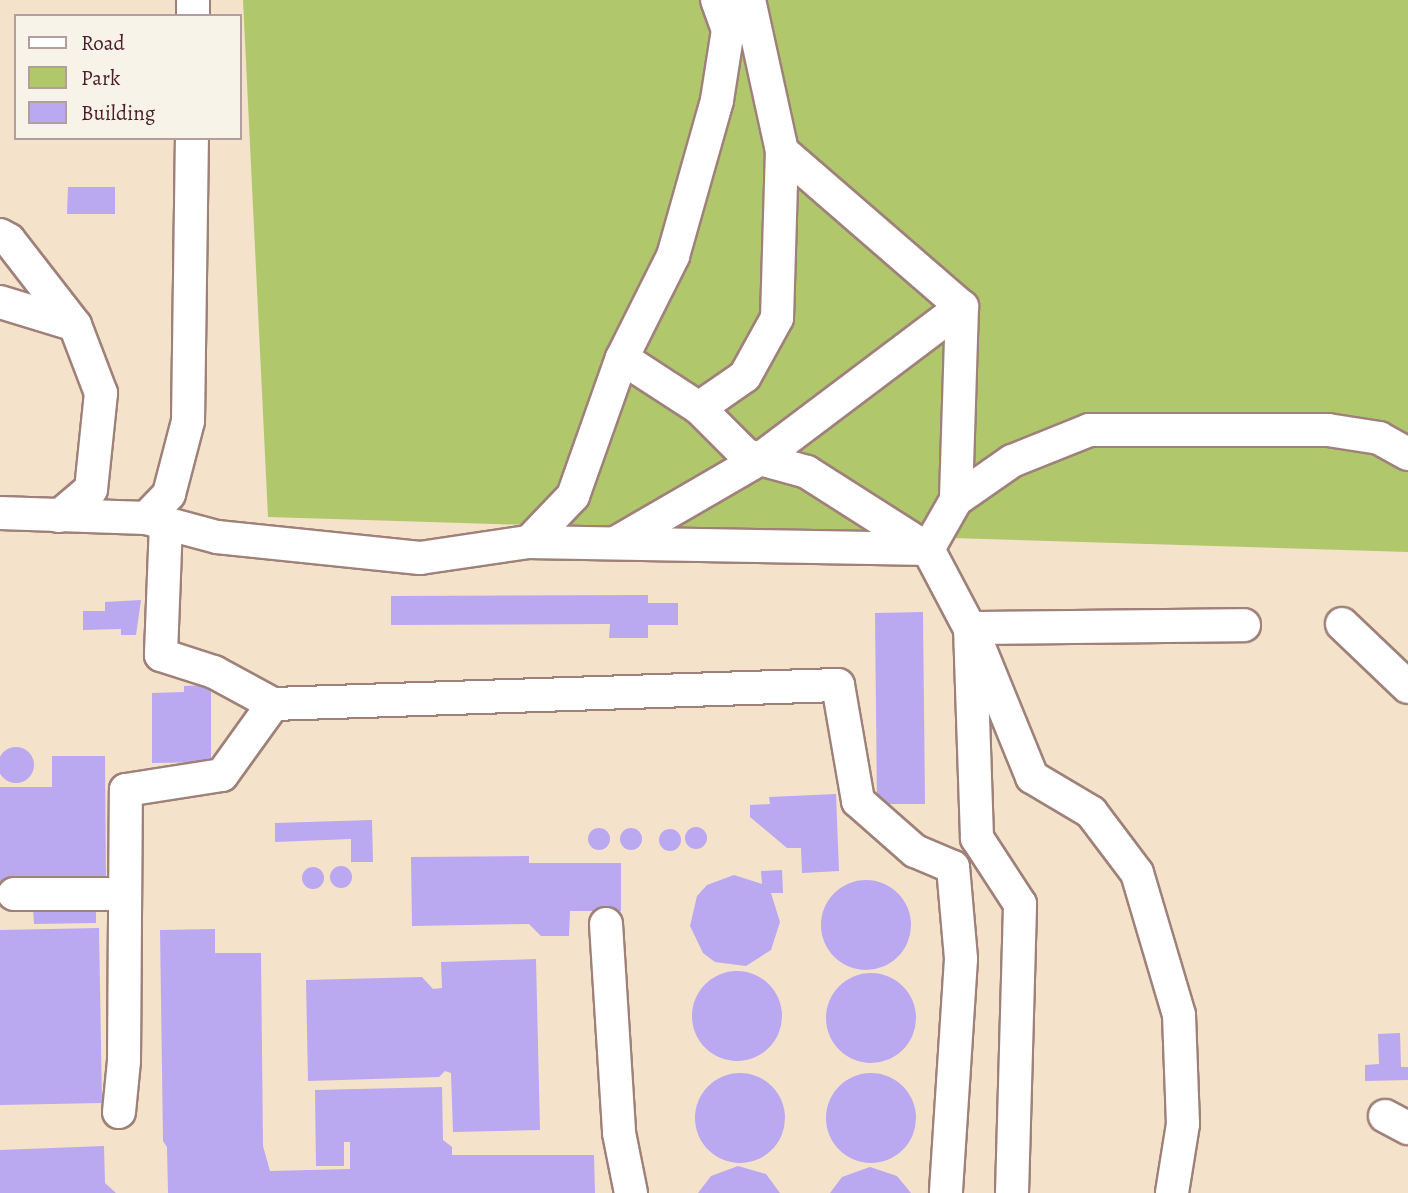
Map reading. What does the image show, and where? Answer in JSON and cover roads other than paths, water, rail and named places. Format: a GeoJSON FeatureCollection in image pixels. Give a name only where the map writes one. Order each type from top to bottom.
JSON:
{"type":"FeatureCollection","features":[{"type":"Feature","properties":{"kind":"lane"},"geometry":{"type":"LineString","coordinates":[[529,542],[573,496],[622,358],[673,256],[718,100],[729,30],[718,0]]}},
{"type":"Feature","properties":{"kind":"lane"},"geometry":{"type":"LineString","coordinates":[[699,408],[745,376],[777,318],[782,151],[749,0]]}},
{"type":"Feature","properties":{"kind":"lane"},"geometry":{"type":"LineString","coordinates":[[191,140],[188,421],[169,494],[156,520],[161,655],[214,672],[273,704],[838,685],[858,801],[915,851],[953,867],[961,959],[946,1193]]}},
{"type":"Feature","properties":{"kind":"lane"},"geometry":{"type":"LineString","coordinates":[[782,151],[962,307]]}},
{"type":"Feature","properties":{"kind":"lane"},"geometry":{"type":"LineString","coordinates":[[0,235],[9,240],[75,325],[101,393],[91,489],[59,516]]}},
{"type":"Feature","properties":{"kind":"lane"},"geometry":{"type":"LineString","coordinates":[[0,302],[75,325]]}},
{"type":"Feature","properties":{"kind":"lane"},"geometry":{"type":"LineString","coordinates":[[615,544],[760,459],[962,307]]}},
{"type":"Feature","properties":{"kind":"lane"},"geometry":{"type":"LineString","coordinates":[[956,499],[962,307]]}},
{"type":"Feature","properties":{"kind":"lane"},"geometry":{"type":"LineString","coordinates":[[622,358],[699,408],[746,455],[807,472],[928,549],[970,628],[1032,776],[1091,812],[1137,873],[1179,1015],[1183,1124],[1172,1193]]}},
{"type":"Feature","properties":{"kind":"lane"},"geometry":{"type":"LineString","coordinates":[[928,549],[956,499],[1012,461],[1089,430],[1328,430],[1379,438],[1408,454]]}},
{"type":"Feature","properties":{"kind":"lane"},"geometry":{"type":"LineString","coordinates":[[0,513],[156,520],[217,537],[420,558],[529,542],[845,544],[928,549]]}},
{"type":"Feature","properties":{"kind":"lane"},"geometry":{"type":"LineString","coordinates":[[1342,624],[1408,687]]}},
{"type":"Feature","properties":{"kind":"lane"},"geometry":{"type":"LineString","coordinates":[[970,628],[1244,625]]}},
{"type":"Feature","properties":{"kind":"lane"},"geometry":{"type":"LineString","coordinates":[[970,628],[977,838],[1020,904],[1012,1193]]}},
{"type":"Feature","properties":{"kind":"lane"},"geometry":{"type":"LineString","coordinates":[[120,1112],[126,790],[222,775],[273,704]]}},
{"type":"Feature","properties":{"kind":"lane"},"geometry":{"type":"LineString","coordinates":[[14,894],[125,894]]}},
{"type":"Feature","properties":{"kind":"lane"},"geometry":{"type":"LineString","coordinates":[[606,924],[619,1133],[631,1193]]}}]}
